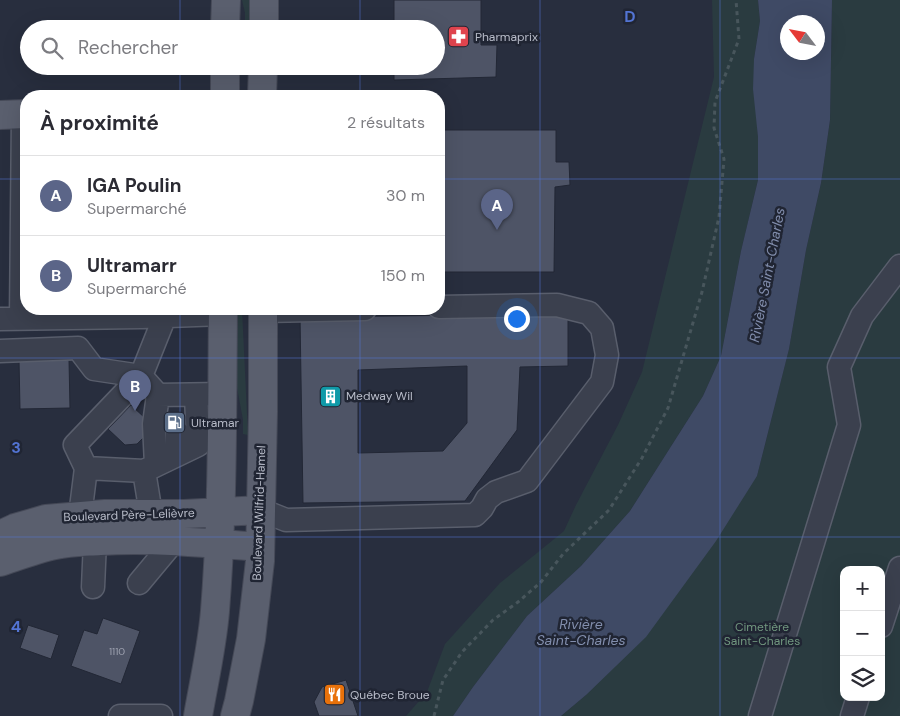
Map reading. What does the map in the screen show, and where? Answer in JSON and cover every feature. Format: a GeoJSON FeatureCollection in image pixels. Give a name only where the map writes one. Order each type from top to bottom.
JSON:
{"type":"FeatureCollection","features":[{"type":"Feature","properties":{"kind":"main road"},"geometry":{"type":"LineString","coordinates":[[226,0],[226,20]]}},
{"type":"Feature","properties":{"kind":"main road"},"geometry":{"type":"LineString","coordinates":[[264,0],[264,20]]}},
{"type":"Feature","properties":{"kind":"main road"},"geometry":{"type":"LineString","coordinates":[[225,75],[225,90]]}},
{"type":"Feature","properties":{"kind":"main road"},"geometry":{"type":"LineString","coordinates":[[262,90],[263,75]]}},
{"type":"Feature","properties":{"kind":"main road"},"geometry":{"type":"LineString","coordinates":[[198,716],[215,613],[221,512],[184,404],[221,315]]}},
{"type":"Feature","properties":{"kind":"main road","name":"Boulevard Wilfrid-Hamel"},"geometry":{"type":"LineString","coordinates":[[235,716],[250,639],[260,561],[262,315]]}},
{"type":"Feature","properties":{"kind":"main road","name":"Boulevard Père-Lelièvre"},"geometry":{"type":"LineString","coordinates":[[0,535],[15,528],[46,519],[105,514],[184,514],[261,510]]}},
{"type":"Feature","properties":{"kind":"main road","name":"Boulevard Père-Lelièvre"},"geometry":{"type":"LineString","coordinates":[[0,562],[48,546],[74,542],[174,541],[260,547]]}},
{"type":"Feature","properties":{"kind":"street"},"geometry":{"type":"LineString","coordinates":[[16,115],[20,143]]}},
{"type":"Feature","properties":{"kind":"street"},"geometry":{"type":"LineString","coordinates":[[760,716],[849,425],[839,367],[862,316],[900,266]]}},
{"type":"Feature","properties":{"kind":"street"},"geometry":{"type":"LineString","coordinates":[[20,288],[10,318],[89,315]]}},
{"type":"Feature","properties":{"kind":"street"},"geometry":{"type":"LineString","coordinates":[[261,510],[286,520],[475,515],[487,499],[496,492],[527,482],[602,382],[607,355],[602,328],[589,313],[557,305],[445,307]]}},
{"type":"Feature","properties":{"kind":"street"},"geometry":{"type":"LineString","coordinates":[[157,315],[177,315]]}},
{"type":"Feature","properties":{"kind":"street"},"geometry":{"type":"LineString","coordinates":[[80,516],[86,468],[75,445],[141,376],[165,316]]}},
{"type":"Feature","properties":{"kind":"street"},"geometry":{"type":"LineString","coordinates":[[0,351],[78,348],[94,369],[141,376],[184,404],[198,445],[150,468],[86,468]]}},
{"type":"Feature","properties":{"kind":"street"},"geometry":{"type":"LineString","coordinates":[[177,455],[184,404]]}},
{"type":"Feature","properties":{"kind":"street"},"geometry":{"type":"LineString","coordinates":[[152,514],[150,468],[154,424],[184,404]]}},
{"type":"Feature","properties":{"kind":"street"},"geometry":{"type":"LineString","coordinates":[[93,587],[95,541]]}},
{"type":"Feature","properties":{"kind":"street"},"geometry":{"type":"LineString","coordinates":[[139,583],[174,541]]}},
{"type":"Feature","properties":{"kind":"street"},"geometry":{"type":"LineString","coordinates":[[885,614],[900,568]]}},
{"type":"Feature","properties":{"kind":"street"},"geometry":{"type":"LineString","coordinates":[[852,716],[857,701]]}},
{"type":"Feature","properties":{"kind":"street"},"geometry":{"type":"LineString","coordinates":[[120,716],[161,716]]}},
{"type":"Feature","properties":{"kind":"path"},"geometry":{"type":"LineString","coordinates":[[434,716],[443,680],[462,652],[492,620],[518,602],[541,582],[563,554],[608,510],[642,458],[668,408],[702,292],[719,218],[724,158],[714,128],[715,102],[739,39],[736,0]]}},
{"type":"Feature","properties":{"kind":"green space"},"geometry":{"type":"Polygon","coordinates":[[[242,0],[250,0],[250,20],[245,20],[242,0]]]}},
{"type":"Feature","properties":{"kind":"green space"},"geometry":{"type":"Polygon","coordinates":[[[712,0],[758,0],[760,21],[754,59],[758,180],[741,251],[721,356],[703,396],[630,511],[581,566],[527,616],[453,716],[406,716],[427,692],[445,644],[500,583],[564,531],[618,425],[642,372],[714,77],[712,0]]]}},
{"type":"Feature","properties":{"kind":"green space","name":"Cimetière Saint-Charles"},"geometry":{"type":"Polygon","coordinates":[[[832,0],[900,0],[900,716],[561,716],[586,695],[757,476],[789,349],[806,250],[821,183],[830,120],[832,0]]]}},
{"type":"Feature","properties":{"kind":"green space"},"geometry":{"type":"Polygon","coordinates":[[[236,315],[242,315],[248,435],[243,434],[243,420],[236,382],[236,315]]]}},
{"type":"Feature","properties":{"kind":"water","name":"Rivière Saint-Charles"},"geometry":{"type":"Polygon","coordinates":[[[758,0],[832,0],[830,120],[821,183],[806,250],[789,349],[757,476],[716,541],[646,637],[586,695],[561,716],[453,716],[527,616],[581,566],[630,511],[703,396],[721,356],[741,251],[758,180],[758,137],[753,89],[754,59],[760,21],[758,0]]]}},
{"type":"Feature","properties":{"kind":"building","name":"Pharmaprix"},"geometry":{"type":"Polygon","coordinates":[[[394,0],[481,0],[481,45],[497,45],[496,77],[394,80],[394,75],[445,75],[445,20],[394,20],[394,0]]]}},
{"type":"Feature","properties":{"kind":"building"},"geometry":{"type":"Polygon","coordinates":[[[445,130],[556,130],[556,162],[569,162],[570,185],[555,187],[554,272],[445,272],[445,130]]]}},
{"type":"Feature","properties":{"kind":"building","name":"Medway Wil"},"geometry":{"type":"Polygon","coordinates":[[[568,314],[568,366],[520,367],[517,430],[465,501],[303,503],[300,317],[568,314]],[[467,366],[358,370],[358,453],[443,451],[467,423],[467,366]]]}},
{"type":"Feature","properties":{"kind":"building"},"geometry":{"type":"Polygon","coordinates":[[[69,360],[70,408],[20,409],[19,361],[69,360]]]}},
{"type":"Feature","properties":{"kind":"building"},"geometry":{"type":"Polygon","coordinates":[[[131,405],[146,419],[147,434],[137,444],[125,445],[108,429],[131,405]]]}},
{"type":"Feature","properties":{"kind":"building","name":"Ultramar"},"geometry":{"type":"Polygon","coordinates":[[[193,413],[194,431],[158,433],[157,415],[193,413]]]}},
{"type":"Feature","properties":{"kind":"building"},"geometry":{"type":"Polygon","coordinates":[[[103,618],[140,631],[121,684],[71,666],[84,630],[97,634],[103,618]]]}},
{"type":"Feature","properties":{"kind":"building"},"geometry":{"type":"Polygon","coordinates":[[[28,625],[59,635],[51,659],[20,648],[28,625]]]}},
{"type":"Feature","properties":{"kind":"building","name":"Québec Broue"},"geometry":{"type":"Polygon","coordinates":[[[346,680],[358,716],[319,716],[314,702],[322,687],[346,680]]]}},
{"type":"Feature","properties":{"kind":"tunnel"},"geometry":{"type":"LineString","coordinates":[[176,414],[177,432]]}},
{"type":"Feature","properties":{"kind":"place","name":"Pharmaprix"},"geometry":{"type":"Point","coordinates":[459,37]}},
{"type":"Feature","properties":{"kind":"place","name":"IGA Poulin"},"geometry":{"type":"Point","coordinates":[497,230]}},
{"type":"Feature","properties":{"kind":"place","name":"Medway Wil"},"geometry":{"type":"Point","coordinates":[330,396]}},
{"type":"Feature","properties":{"kind":"place","name":"Ultramarr"},"geometry":{"type":"Point","coordinates":[135,411]}},
{"type":"Feature","properties":{"kind":"place","name":"Ultramar"},"geometry":{"type":"Point","coordinates":[175,423]}},
{"type":"Feature","properties":{"kind":"place","name":"Québec Broue"},"geometry":{"type":"Point","coordinates":[334,695]}}]}
